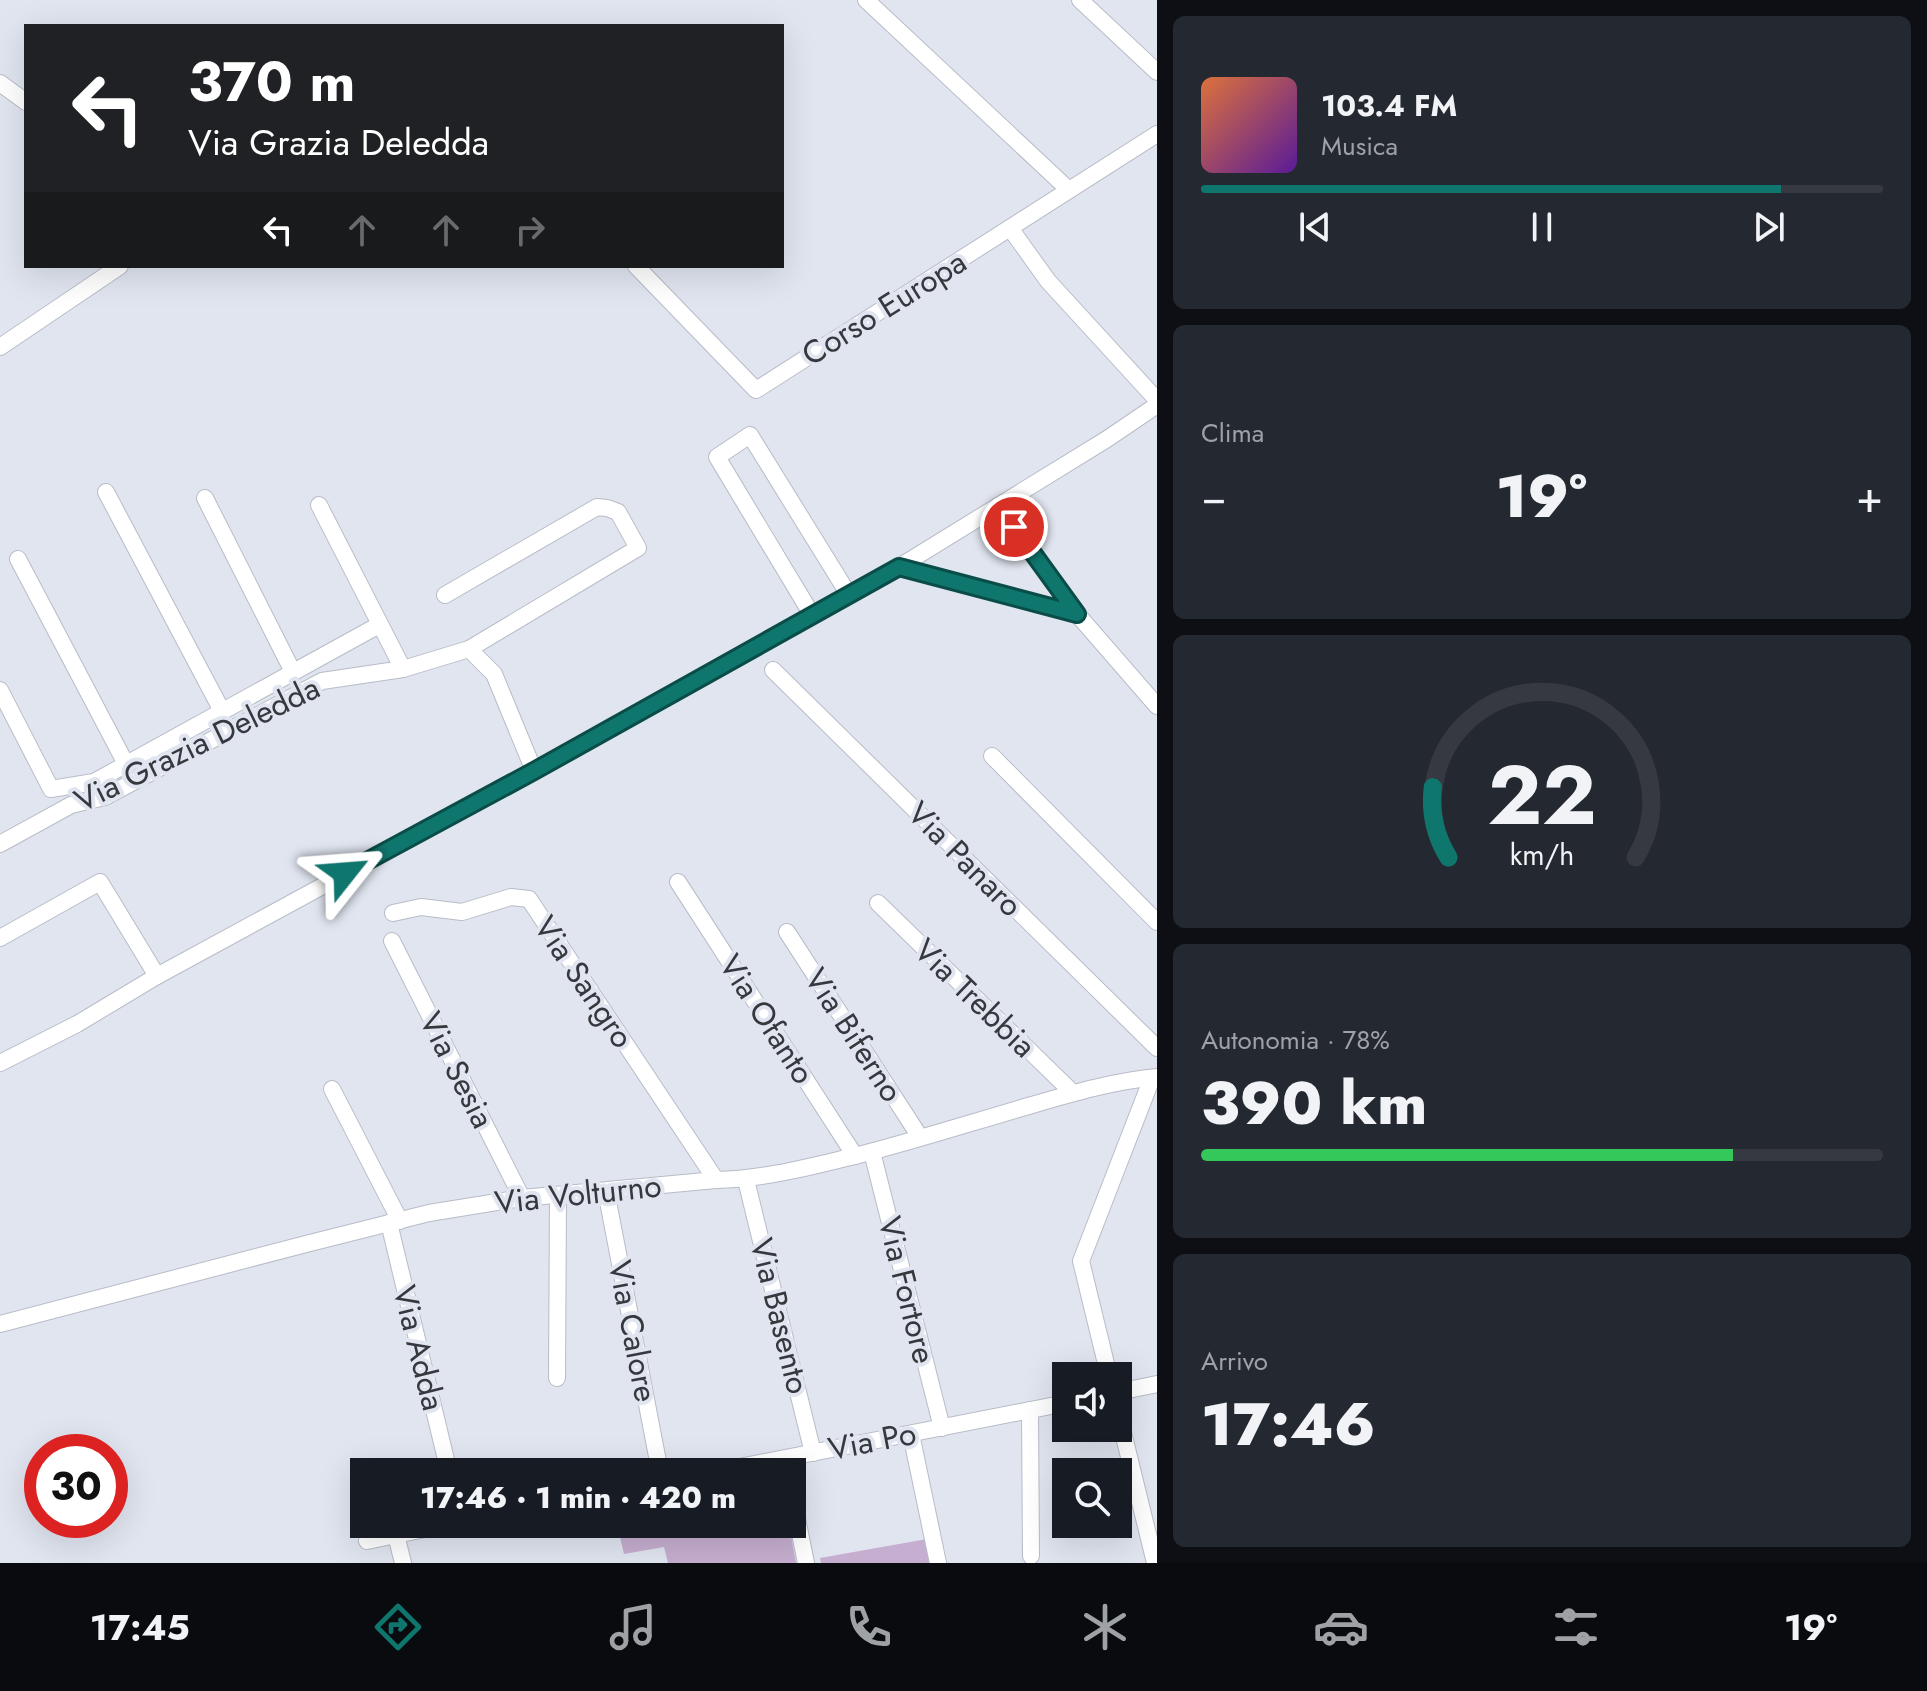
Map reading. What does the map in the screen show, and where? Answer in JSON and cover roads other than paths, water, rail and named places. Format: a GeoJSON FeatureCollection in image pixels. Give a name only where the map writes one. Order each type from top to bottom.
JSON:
{"type":"FeatureCollection","features":[{"type":"Feature","properties":{"kind":"street"},"geometry":{"type":"LineString","coordinates":[[866,0],[1069,190]]}},
{"type":"Feature","properties":{"kind":"street"},"geometry":{"type":"LineString","coordinates":[[1080,0],[1157,72]]}},
{"type":"Feature","properties":{"kind":"street"},"geometry":{"type":"LineString","coordinates":[[0,83],[24,101]]}},
{"type":"Feature","properties":{"kind":"street","name":"Corso Europa"},"geometry":{"type":"LineString","coordinates":[[638,268],[756,390],[1157,134]]}},
{"type":"Feature","properties":{"kind":"street"},"geometry":{"type":"LineString","coordinates":[[0,1063],[77,1024],[157,976],[534,771],[899,567],[1107,439],[1157,402],[1048,281],[1010,228]]}},
{"type":"Feature","properties":{"kind":"street"},"geometry":{"type":"LineString","coordinates":[[0,347],[117,268]]}},
{"type":"Feature","properties":{"kind":"street"},"geometry":{"type":"LineString","coordinates":[[812,615],[717,457],[750,435],[849,595]]}},
{"type":"Feature","properties":{"kind":"street"},"geometry":{"type":"LineString","coordinates":[[106,492],[222,711]]}},
{"type":"Feature","properties":{"kind":"street"},"geometry":{"type":"LineString","coordinates":[[205,498],[293,672]]}},
{"type":"Feature","properties":{"kind":"street"},"geometry":{"type":"LineString","coordinates":[[319,505],[403,669]]}},
{"type":"Feature","properties":{"kind":"street"},"geometry":{"type":"LineString","coordinates":[[998,506],[1077,614],[1157,706]]}},
{"type":"Feature","properties":{"kind":"street","name":"Via Grazia Deledda"},"geometry":{"type":"LineString","coordinates":[[0,844],[71,805],[105,797],[322,681],[403,669],[469,649],[638,548],[618,512],[597,507],[445,595]]}},
{"type":"Feature","properties":{"kind":"street"},"geometry":{"type":"LineString","coordinates":[[18,559],[126,764]]}},
{"type":"Feature","properties":{"kind":"street"},"geometry":{"type":"LineString","coordinates":[[899,567],[1077,614]]}},
{"type":"Feature","properties":{"kind":"street"},"geometry":{"type":"LineString","coordinates":[[0,690],[51,789],[94,782],[379,625]]}},
{"type":"Feature","properties":{"kind":"street"},"geometry":{"type":"LineString","coordinates":[[469,649],[494,674],[534,771]]}},
{"type":"Feature","properties":{"kind":"street","name":"Via Panaro"},"geometry":{"type":"LineString","coordinates":[[773,670],[1157,1048]]}},
{"type":"Feature","properties":{"kind":"street"},"geometry":{"type":"LineString","coordinates":[[992,756],[1157,922]]}},
{"type":"Feature","properties":{"kind":"street"},"geometry":{"type":"LineString","coordinates":[[0,938],[100,882],[157,976]]}},
{"type":"Feature","properties":{"kind":"street","name":"Via Ofanto"},"geometry":{"type":"LineString","coordinates":[[678,882],[855,1156]]}},
{"type":"Feature","properties":{"kind":"street","name":"Via Sangro"},"geometry":{"type":"LineString","coordinates":[[393,913],[421,907],[462,912],[511,897],[529,899],[716,1180]]}},
{"type":"Feature","properties":{"kind":"street","name":"Via Trebbia"},"geometry":{"type":"LineString","coordinates":[[878,903],[1073,1093]]}},
{"type":"Feature","properties":{"kind":"street","name":"Via Biferno"},"geometry":{"type":"LineString","coordinates":[[787,932],[920,1137]]}},
{"type":"Feature","properties":{"kind":"street","name":"Via Sesia"},"geometry":{"type":"LineString","coordinates":[[392,941],[522,1198]]}},
{"type":"Feature","properties":{"kind":"street"},"geometry":{"type":"LineString","coordinates":[[1106,1362],[1081,1261],[1155,1077]]}},
{"type":"Feature","properties":{"kind":"street","name":"Via Volturno"},"geometry":{"type":"LineString","coordinates":[[0,1324],[429,1213],[522,1198],[716,1180],[746,1180],[802,1170],[1073,1093],[1155,1077]]}},
{"type":"Feature","properties":{"kind":"street","name":"Via Adda"},"geometry":{"type":"LineString","coordinates":[[332,1089],[394,1222],[446,1458]]}},
{"type":"Feature","properties":{"kind":"street","name":"Via Fortore"},"geometry":{"type":"LineString","coordinates":[[872,1152],[942,1428]]}},
{"type":"Feature","properties":{"kind":"street","name":"Via Basento"},"geometry":{"type":"LineString","coordinates":[[746,1180],[813,1453]]}},
{"type":"Feature","properties":{"kind":"street","name":"Via Calore"},"geometry":{"type":"LineString","coordinates":[[606,1191],[657,1458]]}},
{"type":"Feature","properties":{"kind":"street"},"geometry":{"type":"LineString","coordinates":[[557,1378],[558,1195]]}},
{"type":"Feature","properties":{"kind":"street"},"geometry":{"type":"LineString","coordinates":[[1132,1389],[1157,1384]]}},
{"type":"Feature","properties":{"kind":"street","name":"Via Po"},"geometry":{"type":"LineString","coordinates":[[802,1458],[813,1453],[1052,1406]]}},
{"type":"Feature","properties":{"kind":"street"},"geometry":{"type":"LineString","coordinates":[[1030,1410],[1031,1556]]}},
{"type":"Feature","properties":{"kind":"street"},"geometry":{"type":"LineString","coordinates":[[911,1434],[938,1563]]}},
{"type":"Feature","properties":{"kind":"street"},"geometry":{"type":"LineString","coordinates":[[1125,1442],[1155,1563]]}},
{"type":"Feature","properties":{"kind":"street"},"geometry":{"type":"LineString","coordinates":[[367,1541],[382,1538]]}},
{"type":"Feature","properties":{"kind":"street"},"geometry":{"type":"LineString","coordinates":[[397,1538],[403,1563]]}},
{"type":"Feature","properties":{"kind":"street"},"geometry":{"type":"LineString","coordinates":[[801,1538],[806,1563]]}}]}
